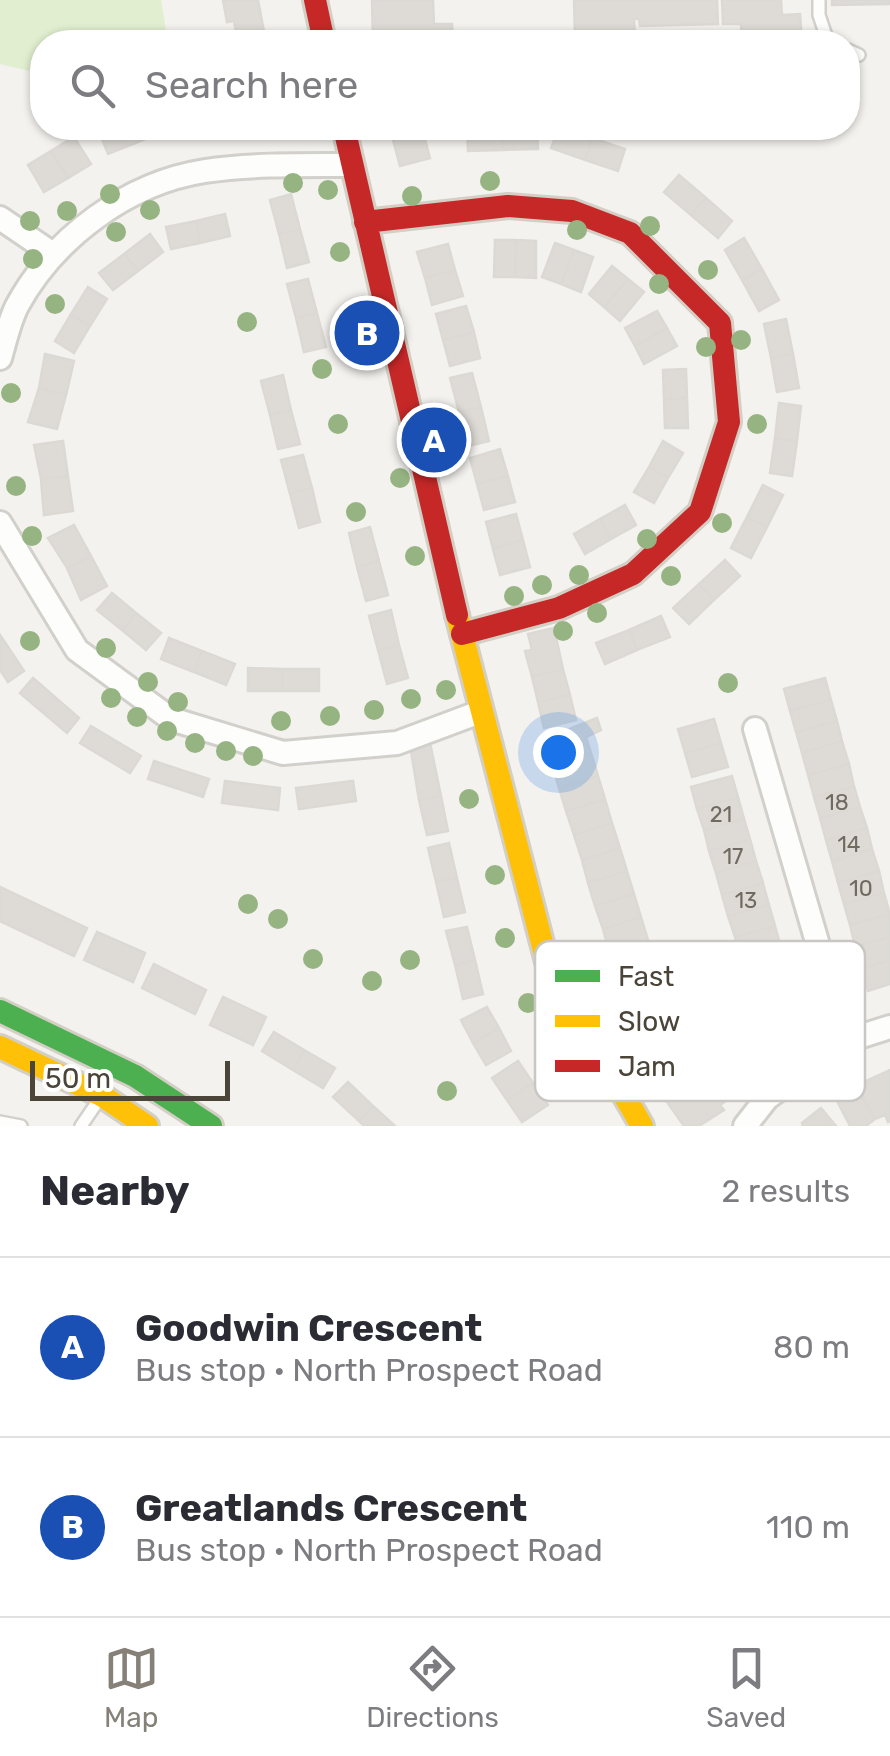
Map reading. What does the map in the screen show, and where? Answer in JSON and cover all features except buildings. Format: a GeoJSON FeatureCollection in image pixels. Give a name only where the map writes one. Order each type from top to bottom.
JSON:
{"type":"FeatureCollection","features":[{"type":"Feature","properties":{"kind":"street"},"geometry":{"type":"LineString","coordinates":[[314,0],[321,30]]}},
{"type":"Feature","properties":{"kind":"street"},"geometry":{"type":"LineString","coordinates":[[347,140],[480,712],[541,941]]}},
{"type":"Feature","properties":{"kind":"street"},"geometry":{"type":"LineString","coordinates":[[0,358],[16,308],[53,254],[97,216],[144,190],[188,175],[262,166],[352,165]]}},
{"type":"Feature","properties":{"kind":"street"},"geometry":{"type":"LineString","coordinates":[[365,222],[508,206],[572,210],[630,233],[720,322],[730,422],[700,512],[632,574],[558,608],[462,634]]}},
{"type":"Feature","properties":{"kind":"street"},"geometry":{"type":"LineString","coordinates":[[0,218],[53,254]]}},
{"type":"Feature","properties":{"kind":"street"},"geometry":{"type":"LineString","coordinates":[[0,523],[77,650],[171,719],[282,753],[397,743],[480,712]]}},
{"type":"Feature","properties":{"kind":"street"},"geometry":{"type":"LineString","coordinates":[[756,728],[817,941]]}},
{"type":"Feature","properties":{"kind":"street"},"geometry":{"type":"LineString","coordinates":[[0,1011],[127,1070],[184,1104],[210,1126]]}},
{"type":"Feature","properties":{"kind":"street"},"geometry":{"type":"LineString","coordinates":[[865,1035],[890,1026]]}},
{"type":"Feature","properties":{"kind":"street"},"geometry":{"type":"LineString","coordinates":[[0,1047],[101,1095],[147,1126]]}},
{"type":"Feature","properties":{"kind":"street"},"geometry":{"type":"LineString","coordinates":[[628,1101],[642,1126]]}},
{"type":"Feature","properties":{"kind":"street"},"geometry":{"type":"LineString","coordinates":[[744,1126],[765,1101]]}},
{"type":"Feature","properties":{"kind":"lane"},"geometry":{"type":"LineString","coordinates":[[819,0],[824,30]]}},
{"type":"Feature","properties":{"kind":"lane"},"geometry":{"type":"LineString","coordinates":[[81,1126],[101,1095]]}},
{"type":"Feature","properties":{"kind":"lane"},"geometry":{"type":"LineString","coordinates":[[0,1122],[21,1126]]}},
{"type":"Feature","properties":{"kind":"green space"},"geometry":{"type":"Polygon","coordinates":[[[0,0],[161,0],[166,30],[30,30],[30,71],[0,64],[0,0]]]}},
{"type":"Feature","properties":{"kind":"traffic: fast"},"geometry":{"type":"LineString","coordinates":[[0,1011],[135,1076],[211,1126]]}},
{"type":"Feature","properties":{"kind":"traffic: slow"},"geometry":{"type":"LineString","coordinates":[[457,615],[542,941]]}},
{"type":"Feature","properties":{"kind":"traffic: slow"},"geometry":{"type":"LineString","coordinates":[[0,1047],[101,1095],[147,1126]]}},
{"type":"Feature","properties":{"kind":"traffic: slow"},"geometry":{"type":"LineString","coordinates":[[628,1101],[642,1126]]}},
{"type":"Feature","properties":{"kind":"traffic: jam"},"geometry":{"type":"LineString","coordinates":[[315,0],[321,30]]}},
{"type":"Feature","properties":{"kind":"traffic: jam"},"geometry":{"type":"LineString","coordinates":[[347,140],[457,615]]}},
{"type":"Feature","properties":{"kind":"traffic: jam"},"geometry":{"type":"LineString","coordinates":[[365,222],[508,206],[572,211],[630,233],[720,323],[729,422],[700,512],[633,574],[559,608],[462,634]]}},
{"type":"Feature","properties":{"kind":"place","name":"Greatlands Crescent"},"geometry":{"type":"Point","coordinates":[367,333]}},
{"type":"Feature","properties":{"kind":"place","name":"Goodwin Crescent"},"geometry":{"type":"Point","coordinates":[434,440]}}]}
